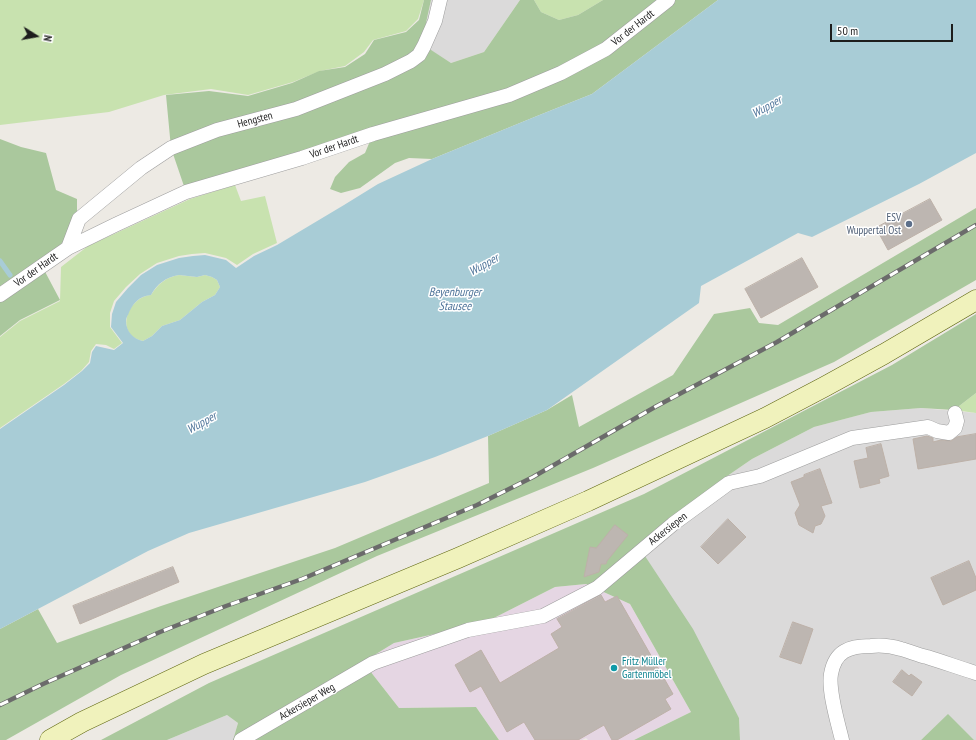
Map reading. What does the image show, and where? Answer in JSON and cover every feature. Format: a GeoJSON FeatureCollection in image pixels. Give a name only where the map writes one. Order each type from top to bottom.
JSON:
{"type":"FeatureCollection","features":[{"type":"Feature","properties":{"kind":"main road"},"geometry":{"type":"LineString","coordinates":[[50,740],[82,722],[204,664],[473,552],[588,501],[758,421],[884,354],[976,300]]}},
{"type":"Feature","properties":{"kind":"street","name":"Hengsten"},"geometry":{"type":"LineString","coordinates":[[68,248],[79,219],[141,168],[171,148],[217,130],[296,109],[385,74],[420,55],[435,21],[440,0]]}},
{"type":"Feature","properties":{"kind":"street","name":"Vor der Hardt"},"geometry":{"type":"LineString","coordinates":[[0,295],[68,248],[186,192],[302,158],[373,134],[501,97],[561,73],[606,49],[668,0]]}},
{"type":"Feature","properties":{"kind":"street","name":"Ackersiepen"},"geometry":{"type":"LineString","coordinates":[[373,663],[468,630],[543,616],[597,588],[673,524],[729,483],[760,476],[852,438],[928,427],[949,433],[956,428],[956,413]]}},
{"type":"Feature","properties":{"kind":"street"},"geometry":{"type":"LineString","coordinates":[[842,740],[831,686],[831,675],[834,664],[844,651],[858,646],[878,645],[900,648],[976,673]]}},
{"type":"Feature","properties":{"kind":"street","name":"Ackersieper Weg"},"geometry":{"type":"LineString","coordinates":[[241,740],[373,663]]}},
{"type":"Feature","properties":{"kind":"shaded area"},"geometry":{"type":"Polygon","coordinates":[[[431,0],[520,0],[484,52],[451,63],[424,46],[426,23],[431,0]]]}},
{"type":"Feature","properties":{"kind":"shaded area"},"geometry":{"type":"Polygon","coordinates":[[[921,408],[976,413],[976,740],[974,740],[948,715],[921,740],[740,740],[739,718],[645,556],[668,521],[720,481],[752,459],[814,427],[871,412],[921,408]]]}},
{"type":"Feature","properties":{"kind":"shaded area"},"geometry":{"type":"Polygon","coordinates":[[[586,584],[630,604],[691,712],[634,740],[588,740],[586,738],[582,740],[499,740],[476,707],[399,708],[363,662],[394,643],[484,623],[555,587],[586,584]]]}},
{"type":"Feature","properties":{"kind":"shaded area"},"geometry":{"type":"Polygon","coordinates":[[[227,715],[238,723],[233,740],[167,740],[227,715]]]}},
{"type":"Feature","properties":{"kind":"green space"},"geometry":{"type":"Polygon","coordinates":[[[0,0],[424,0],[418,19],[406,31],[373,40],[364,52],[345,66],[320,71],[293,82],[248,95],[211,89],[164,95],[109,112],[0,125],[0,0]]]}},
{"type":"Feature","properties":{"kind":"green space"},"geometry":{"type":"Polygon","coordinates":[[[424,0],[431,0],[426,23],[425,46],[451,63],[484,52],[520,0],[534,0],[541,12],[559,20],[578,15],[603,0],[718,0],[592,94],[432,159],[409,158],[395,163],[360,188],[341,193],[330,189],[335,177],[349,162],[365,153],[373,134],[186,192],[171,148],[166,95],[209,91],[248,96],[292,83],[319,71],[345,67],[365,54],[374,40],[406,32],[419,20],[424,0]]]}},
{"type":"Feature","properties":{"kind":"green space"},"geometry":{"type":"Polygon","coordinates":[[[534,0],[603,0],[578,15],[559,20],[541,12],[534,0]]]}},
{"type":"Feature","properties":{"kind":"green space"},"geometry":{"type":"Polygon","coordinates":[[[0,139],[21,147],[46,153],[56,190],[77,199],[77,226],[42,266],[60,300],[20,320],[0,336],[0,139]]]}},
{"type":"Feature","properties":{"kind":"green space"},"geometry":{"type":"Polygon","coordinates":[[[235,185],[241,201],[265,196],[277,243],[253,254],[237,265],[226,258],[205,253],[192,254],[179,256],[157,263],[140,274],[114,301],[110,313],[110,327],[122,343],[114,349],[106,345],[96,344],[91,351],[89,362],[81,371],[0,428],[0,337],[20,321],[60,301],[61,267],[88,246],[190,199],[235,185]]]}},
{"type":"Feature","properties":{"kind":"green space"},"geometry":{"type":"Polygon","coordinates":[[[976,208],[976,280],[834,362],[593,468],[377,556],[121,675],[6,740],[0,740],[0,629],[38,609],[57,643],[161,606],[335,548],[489,483],[488,436],[547,410],[572,395],[579,427],[673,375],[714,314],[750,308],[759,323],[778,325],[976,208]]]}},
{"type":"Feature","properties":{"kind":"green space"},"geometry":{"type":"Polygon","coordinates":[[[179,275],[197,277],[205,275],[212,277],[217,280],[220,287],[215,295],[202,302],[180,320],[162,326],[152,336],[143,341],[134,337],[129,332],[126,324],[130,309],[143,297],[151,295],[156,288],[170,277],[179,275]]]}},
{"type":"Feature","properties":{"kind":"green space"},"geometry":{"type":"Polygon","coordinates":[[[976,314],[976,393],[954,410],[921,408],[871,412],[814,427],[752,459],[720,481],[668,521],[645,556],[693,629],[739,718],[740,740],[634,740],[691,712],[630,604],[586,584],[555,587],[484,623],[394,643],[363,662],[399,708],[476,707],[499,740],[233,740],[238,723],[227,715],[167,740],[101,740],[209,683],[644,494],[892,365],[976,314]]]}},
{"type":"Feature","properties":{"kind":"green space"},"geometry":{"type":"Polygon","coordinates":[[[976,393],[976,413],[954,410],[976,393]]]}},
{"type":"Feature","properties":{"kind":"green space"},"geometry":{"type":"Polygon","coordinates":[[[948,714],[974,740],[921,740],[948,714]]]}},
{"type":"Feature","properties":{"kind":"water","name":"Beyenburger Stausee"},"geometry":{"type":"Polygon","coordinates":[[[718,0],[976,0],[976,153],[919,184],[812,237],[798,233],[701,286],[699,303],[547,410],[435,457],[365,482],[189,533],[148,551],[0,629],[0,429],[82,371],[90,363],[92,352],[96,346],[114,350],[123,343],[111,327],[112,314],[116,302],[141,275],[157,265],[179,258],[205,255],[226,260],[236,268],[378,184],[432,159],[592,94],[718,0]],[[179,275],[170,277],[159,284],[151,295],[136,301],[126,319],[127,328],[131,334],[143,341],[152,336],[162,326],[180,320],[202,302],[215,295],[220,287],[217,280],[205,275],[197,277],[179,275]]]}},
{"type":"Feature","properties":{"kind":"building","name":"ESV Wuppertal Ost"},"geometry":{"type":"Polygon","coordinates":[[[930,199],[942,220],[888,250],[876,228],[930,199]]]}},
{"type":"Feature","properties":{"kind":"building"},"geometry":{"type":"Polygon","coordinates":[[[802,258],[818,287],[761,318],[745,289],[802,258]]]}},
{"type":"Feature","properties":{"kind":"building"},"geometry":{"type":"Polygon","coordinates":[[[976,434],[976,459],[918,469],[913,439],[927,436],[933,438],[933,442],[941,440],[951,441],[957,437],[976,434]]]}},
{"type":"Feature","properties":{"kind":"building"},"geometry":{"type":"Polygon","coordinates":[[[881,444],[889,476],[879,479],[880,483],[860,488],[854,461],[868,458],[866,448],[881,444]]]}},
{"type":"Feature","properties":{"kind":"building"},"geometry":{"type":"Polygon","coordinates":[[[820,469],[832,503],[821,506],[825,516],[821,524],[815,526],[813,533],[799,525],[795,513],[800,505],[791,482],[820,469]]]}},
{"type":"Feature","properties":{"kind":"building"},"geometry":{"type":"Polygon","coordinates":[[[728,519],[746,537],[718,564],[701,547],[728,519]]]}},
{"type":"Feature","properties":{"kind":"building"},"geometry":{"type":"Polygon","coordinates":[[[615,525],[628,535],[606,564],[601,564],[599,572],[584,577],[590,547],[596,548],[615,525]]]}},
{"type":"Feature","properties":{"kind":"building"},"geometry":{"type":"Polygon","coordinates":[[[969,561],[976,578],[976,590],[943,605],[931,578],[969,561]]]}},
{"type":"Feature","properties":{"kind":"building"},"geometry":{"type":"Polygon","coordinates":[[[173,567],[179,582],[80,624],[73,606],[173,567]]]}},
{"type":"Feature","properties":{"kind":"building"},"geometry":{"type":"Polygon","coordinates":[[[601,595],[605,602],[617,596],[673,694],[665,699],[671,709],[617,740],[612,740],[604,725],[578,740],[535,740],[524,722],[507,732],[481,686],[470,692],[455,665],[481,650],[500,683],[559,648],[551,634],[562,627],[557,619],[601,595]]]}},
{"type":"Feature","properties":{"kind":"building"},"geometry":{"type":"Polygon","coordinates":[[[793,622],[813,629],[801,664],[780,657],[793,622]]]}},
{"type":"Feature","properties":{"kind":"building"},"geometry":{"type":"Polygon","coordinates":[[[902,670],[909,676],[911,674],[922,682],[912,696],[893,682],[902,670]]]}},
{"type":"Feature","properties":{"kind":"waterway"},"geometry":{"type":"LineString","coordinates":[[0,261],[10,275]]}},
{"type":"Feature","properties":{"kind":"railway"},"geometry":{"type":"LineString","coordinates":[[0,705],[43,684],[160,632],[226,606],[302,579],[477,505],[533,477],[655,407],[777,342],[976,225]]}},
{"type":"Feature","properties":{"kind":"place","name":"ESV Wuppertal Ost"},"geometry":{"type":"Point","coordinates":[909,224]}},
{"type":"Feature","properties":{"kind":"place","name":"Fritz Müller Gartenmöbel"},"geometry":{"type":"Point","coordinates":[614,668]}},
{"type":"Feature","properties":{"kind":"water label","name":"Wupper"},"geometry":{"type":"Point","coordinates":[767,107]}},
{"type":"Feature","properties":{"kind":"water label","name":"Wupper"},"geometry":{"type":"Point","coordinates":[484,265]}},
{"type":"Feature","properties":{"kind":"water label","name":"Wupper"},"geometry":{"type":"Point","coordinates":[202,423]}}]}
